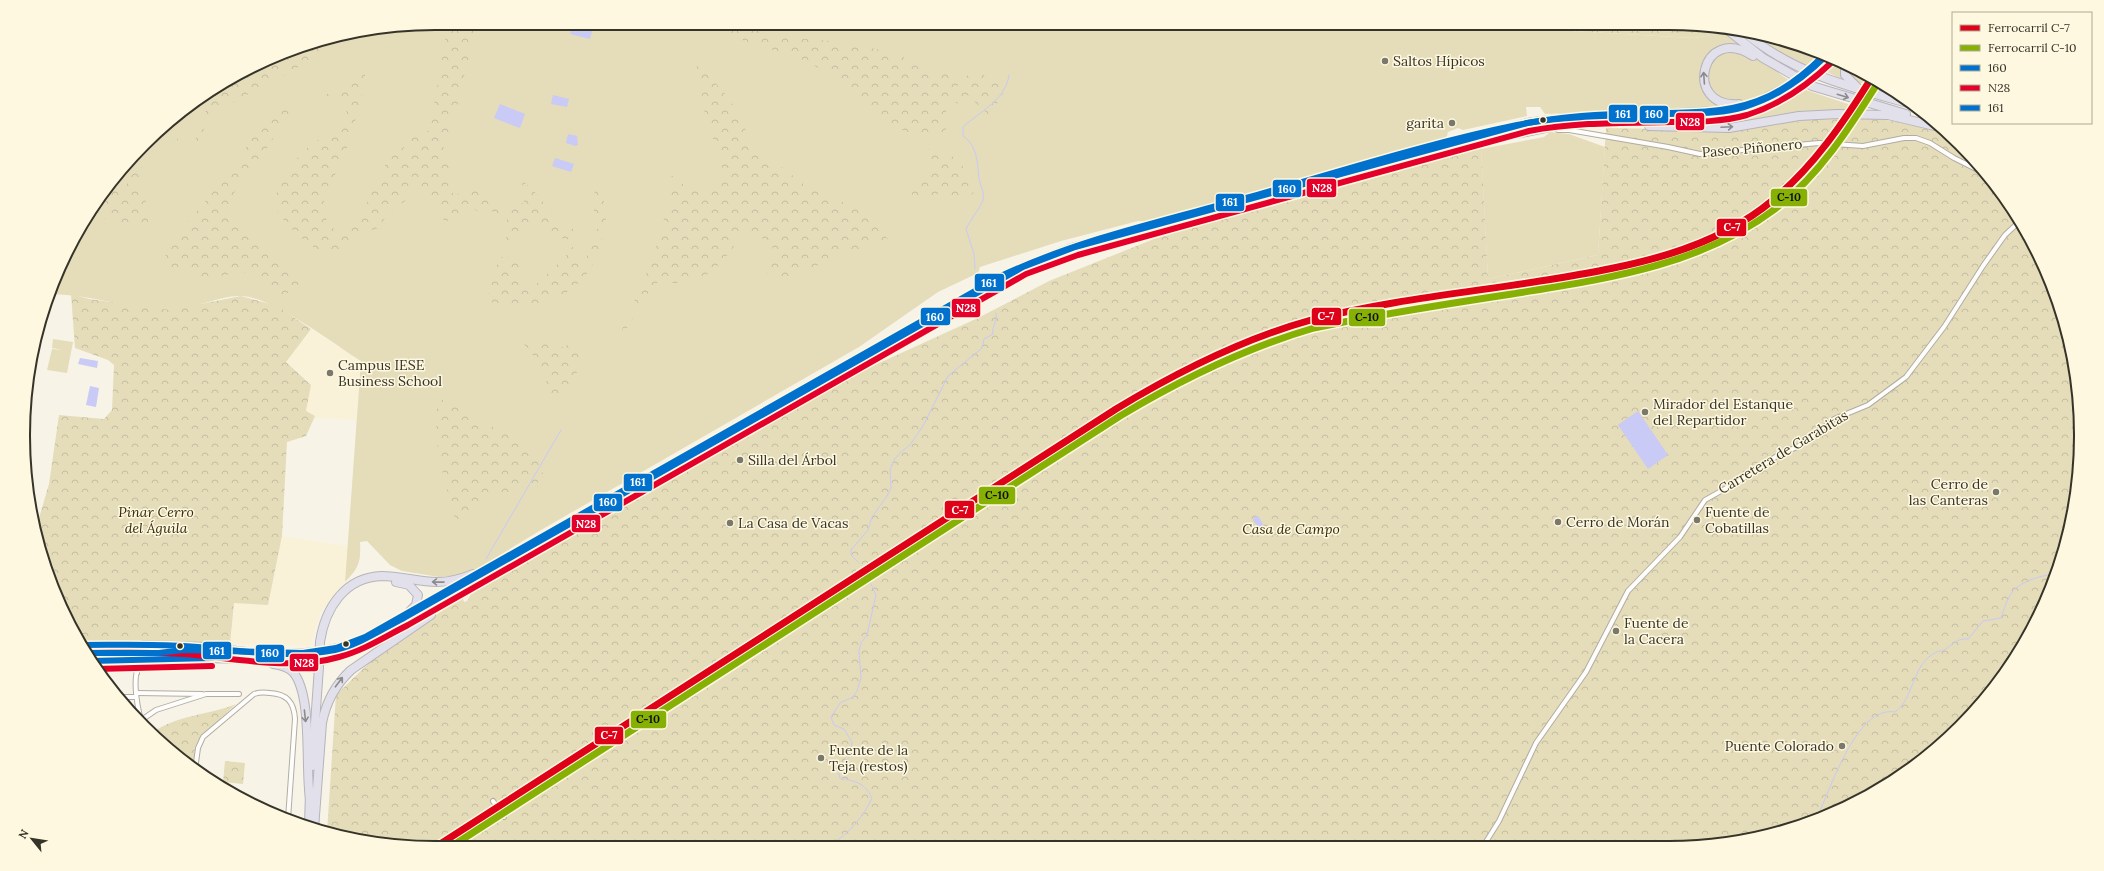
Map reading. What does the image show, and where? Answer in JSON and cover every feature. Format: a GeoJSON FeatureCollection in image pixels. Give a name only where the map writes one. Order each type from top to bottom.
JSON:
{"type":"FeatureCollection","features":[{"type":"Feature","properties":{"kind":"highway"},"geometry":{"type":"LineString","coordinates":[[1733,35],[1763,58],[1812,86]]}},
{"type":"Feature","properties":{"kind":"highway"},"geometry":{"type":"LineString","coordinates":[[1753,39],[1794,66],[1817,76],[1897,100]]}},
{"type":"Feature","properties":{"kind":"highway"},"geometry":{"type":"LineString","coordinates":[[1785,91],[1738,104],[1720,103],[1707,91],[1704,80],[1705,66],[1716,52],[1728,48],[1740,48],[1784,74],[1812,86],[1843,97],[1920,118]]}},
{"type":"Feature","properties":{"kind":"highway"},"geometry":{"type":"LineString","coordinates":[[91,650],[286,655],[323,652],[343,648],[364,640],[1043,258],[1075,247],[1520,124],[1565,118],[1722,111],[1756,103],[1809,80],[1826,62]]}},
{"type":"Feature","properties":{"kind":"highway"},"geometry":{"type":"LineString","coordinates":[[1845,71],[1845,75],[1860,90]]}},
{"type":"Feature","properties":{"kind":"highway"},"geometry":{"type":"LineString","coordinates":[[1005,280],[1075,254],[1480,140],[1565,124],[1728,117],[1759,109],[1785,91]]}},
{"type":"Feature","properties":{"kind":"highway"},"geometry":{"type":"LineString","coordinates":[[1590,123],[1682,128],[1729,128],[1799,116],[1872,114],[1895,116],[1928,124]]}},
{"type":"Feature","properties":{"kind":"highway"},"geometry":{"type":"LineString","coordinates":[[95,656],[300,661],[338,656],[368,644],[492,575],[971,298]]}},
{"type":"Feature","properties":{"kind":"highway"},"geometry":{"type":"LineString","coordinates":[[309,820],[324,622],[334,601],[349,587],[357,582],[382,576],[437,582],[454,581],[475,574],[526,548]]}},
{"type":"Feature","properties":{"kind":"highway"},"geometry":{"type":"LineString","coordinates":[[317,773],[324,712],[340,681],[363,661],[492,575]]}},
{"type":"Feature","properties":{"kind":"highway"},"geometry":{"type":"LineString","coordinates":[[323,642],[332,613],[345,594],[352,590],[366,583],[383,581],[400,582],[414,590],[418,595],[416,605],[409,612],[374,631],[364,640]]}},
{"type":"Feature","properties":{"kind":"highway"},"geometry":{"type":"LineString","coordinates":[[88,645],[188,646],[263,654]]}},
{"type":"Feature","properties":{"kind":"highway"},"geometry":{"type":"LineString","coordinates":[[98,661],[160,661],[183,658]]}},
{"type":"Feature","properties":{"kind":"highway"},"geometry":{"type":"LineString","coordinates":[[208,658],[274,664],[289,669],[298,679],[303,698],[310,799]]}},
{"type":"Feature","properties":{"kind":"highway"},"geometry":{"type":"LineString","coordinates":[[314,822],[321,667]]}},
{"type":"Feature","properties":{"kind":"street","name":"Paseo Piñonero"},"geometry":{"type":"LineString","coordinates":[[1558,130],[1569,130],[1700,154],[1819,143],[1863,146],[1904,138],[1916,138],[1930,143],[1972,167]]}},
{"type":"Feature","properties":{"kind":"street","name":"Carretera de Garabitas"},"geometry":{"type":"LineString","coordinates":[[1486,841],[1499,821],[1536,743],[1586,672],[1625,596],[1638,579],[1680,537],[1705,500],[1737,482],[1777,456],[1801,445],[1834,419],[1868,405],[1906,377],[1944,327],[1983,266],[2005,235],[2015,225]]}},
{"type":"Feature","properties":{"kind":"street"},"geometry":{"type":"LineString","coordinates":[[126,660],[135,666],[137,673]]}},
{"type":"Feature","properties":{"kind":"street"},"geometry":{"type":"LineString","coordinates":[[139,711],[136,695],[137,673],[139,666],[144,662],[160,661]]}},
{"type":"Feature","properties":{"kind":"street"},"geometry":{"type":"LineString","coordinates":[[196,762],[198,748],[203,737],[254,694],[260,692],[284,696],[291,701],[294,708],[295,719],[288,813]]}},
{"type":"Feature","properties":{"kind":"street"},"geometry":{"type":"LineString","coordinates":[[144,717],[156,710],[206,694]]}},
{"type":"Feature","properties":{"kind":"street"},"geometry":{"type":"LineString","coordinates":[[125,696],[239,694]]}},
{"type":"Feature","properties":{"kind":"street"},"geometry":{"type":"LineString","coordinates":[[493,801],[503,816]]}},
{"type":"Feature","properties":{"kind":"shaded area","name":"Campus IESE Business School"},"geometry":{"type":"Polygon","coordinates":[[[311,329],[361,361],[356,420],[314,418],[315,416],[306,412],[310,382],[286,362],[311,329]]]}},
{"type":"Feature","properties":{"kind":"shaded area"},"geometry":{"type":"Polygon","coordinates":[[[282,536],[348,546],[345,582],[322,610],[310,646],[230,644],[234,603],[268,605],[282,536]]]}},
{"type":"Feature","properties":{"kind":"green space"},"geometry":{"type":"Polygon","coordinates":[[[436,30],[1561,30],[1694,38],[1722,33],[1790,81],[1763,95],[1723,108],[1694,107],[1545,114],[1540,107],[1526,107],[1527,116],[1463,130],[1458,128],[1448,132],[1447,136],[1443,139],[1153,222],[1138,221],[1061,241],[980,267],[978,273],[938,292],[859,347],[541,530],[477,569],[454,576],[439,577],[402,571],[390,565],[367,541],[360,542],[358,564],[353,573],[345,582],[361,361],[302,322],[269,304],[254,298],[233,296],[187,308],[170,310],[139,307],[79,296],[56,294],[61,280],[84,233],[98,210],[131,168],[168,131],[210,98],[233,84],[280,61],[331,44],[383,33],[436,30]]]}},
{"type":"Feature","properties":{"kind":"green space"},"geometry":{"type":"Polygon","coordinates":[[[447,30],[474,30],[467,67],[457,89],[459,103],[453,110],[450,119],[449,135],[444,142],[443,152],[452,170],[448,189],[455,195],[482,189],[489,196],[491,204],[503,210],[514,204],[524,203],[522,180],[538,195],[562,226],[574,229],[571,240],[560,238],[536,222],[520,237],[506,244],[507,217],[491,211],[480,212],[473,209],[461,211],[454,218],[445,222],[426,190],[412,189],[411,158],[408,136],[423,134],[430,129],[447,30]]]}},
{"type":"Feature","properties":{"kind":"green space"},"geometry":{"type":"Polygon","coordinates":[[[726,30],[754,30],[793,38],[843,42],[899,54],[922,70],[962,76],[945,114],[946,129],[940,136],[917,136],[897,128],[850,93],[834,78],[807,61],[729,36],[726,30]]]}},
{"type":"Feature","properties":{"kind":"green space"},"geometry":{"type":"Polygon","coordinates":[[[1561,30],[1668,30],[1722,33],[1694,38],[1561,30]]]}},
{"type":"Feature","properties":{"kind":"green space"},"geometry":{"type":"Polygon","coordinates":[[[337,42],[319,56],[219,110],[207,123],[189,160],[213,96],[256,72],[280,61],[337,42]]]}},
{"type":"Feature","properties":{"kind":"green space"},"geometry":{"type":"Polygon","coordinates":[[[1767,42],[1817,59],[1807,68],[1781,54],[1767,42]]]}},
{"type":"Feature","properties":{"kind":"green space"},"geometry":{"type":"Polygon","coordinates":[[[367,62],[361,102],[348,145],[324,200],[327,224],[337,231],[346,229],[363,211],[390,155],[404,147],[409,161],[409,198],[388,214],[378,228],[360,234],[347,244],[344,254],[335,259],[316,249],[299,236],[277,211],[272,201],[288,172],[299,156],[339,122],[349,106],[347,100],[321,97],[354,81],[367,62]]]}},
{"type":"Feature","properties":{"kind":"green space"},"geometry":{"type":"Polygon","coordinates":[[[696,62],[730,99],[754,146],[805,185],[858,209],[888,239],[839,256],[784,280],[766,273],[775,260],[772,246],[754,232],[740,236],[731,251],[711,273],[681,283],[654,283],[612,353],[652,260],[670,198],[670,174],[692,191],[714,191],[724,173],[704,110],[696,62]]]}},
{"type":"Feature","properties":{"kind":"green space"},"geometry":{"type":"Polygon","coordinates":[[[1831,64],[1843,70],[1845,81],[1825,71],[1831,64]]]}},
{"type":"Feature","properties":{"kind":"green space"},"geometry":{"type":"Polygon","coordinates":[[[1849,72],[1866,81],[1865,83],[1857,83],[1849,72]]]}},
{"type":"Feature","properties":{"kind":"green space"},"geometry":{"type":"Polygon","coordinates":[[[968,73],[981,73],[989,79],[1012,78],[990,116],[966,94],[954,107],[968,73]]]}},
{"type":"Feature","properties":{"kind":"green space"},"geometry":{"type":"Polygon","coordinates":[[[1806,90],[1851,105],[1841,121],[1702,134],[1702,124],[1756,113],[1782,103],[1806,90]]]}},
{"type":"Feature","properties":{"kind":"green space"},"geometry":{"type":"Polygon","coordinates":[[[288,105],[295,112],[279,129],[260,160],[234,193],[229,207],[233,221],[257,243],[303,280],[291,292],[277,296],[262,288],[265,282],[256,271],[204,278],[181,269],[158,267],[186,224],[243,157],[251,132],[269,114],[288,105]]]}},
{"type":"Feature","properties":{"kind":"green space","name":"Casa de Campo"},"geometry":{"type":"Polygon","coordinates":[[[1875,118],[1934,130],[1973,168],[2006,210],[2020,233],[2043,280],[2060,331],[2066,356],[2071,383],[2073,409],[2073,462],[2071,488],[2066,515],[2060,540],[2043,591],[2020,638],[2006,661],[1973,703],[1936,740],[1894,773],[1848,799],[1799,819],[1748,833],[1721,838],[1668,841],[436,841],[383,838],[327,826],[336,695],[375,657],[452,604],[463,599],[464,602],[467,601],[471,594],[804,402],[877,364],[978,318],[1049,281],[1154,239],[1319,189],[1481,145],[1488,279],[1598,255],[1606,128],[1729,130],[1816,120],[1875,118]]]}},
{"type":"Feature","properties":{"kind":"green space"},"geometry":{"type":"Polygon","coordinates":[[[178,123],[178,142],[174,126],[178,123]]]}},
{"type":"Feature","properties":{"kind":"green space"},"geometry":{"type":"Polygon","coordinates":[[[1550,132],[1569,134],[1605,147],[1598,255],[1488,279],[1481,149],[1544,137],[1550,132]]]}},
{"type":"Feature","properties":{"kind":"green space"},"geometry":{"type":"Polygon","coordinates":[[[928,149],[949,153],[971,174],[975,189],[970,199],[938,194],[921,202],[908,191],[930,178],[928,149]]]}},
{"type":"Feature","properties":{"kind":"green space"},"geometry":{"type":"Polygon","coordinates":[[[139,159],[142,167],[140,189],[153,217],[141,228],[95,216],[114,190],[125,189],[132,170],[131,168],[139,159]]]}},
{"type":"Feature","properties":{"kind":"green space"},"geometry":{"type":"Polygon","coordinates":[[[600,179],[606,211],[605,222],[599,250],[593,264],[585,276],[564,294],[550,301],[515,306],[485,301],[494,277],[499,257],[526,259],[514,275],[518,281],[531,289],[566,256],[569,245],[574,248],[574,258],[580,264],[587,256],[600,222],[590,203],[600,179]]]}},
{"type":"Feature","properties":{"kind":"green space","name":"Pinar Cerro del Águila"},"geometry":{"type":"Polygon","coordinates":[[[71,294],[89,299],[170,310],[241,296],[277,306],[311,329],[286,362],[311,385],[306,411],[315,416],[306,436],[287,442],[282,536],[268,605],[234,603],[230,644],[86,642],[84,638],[61,591],[44,540],[39,519],[49,484],[59,415],[104,419],[112,410],[114,365],[108,360],[75,348],[71,294]]]}},
{"type":"Feature","properties":{"kind":"green space"},"geometry":{"type":"Polygon","coordinates":[[[519,338],[548,340],[559,348],[580,341],[582,362],[571,384],[556,405],[539,363],[519,338]]]}},
{"type":"Feature","properties":{"kind":"green space"},"geometry":{"type":"Polygon","coordinates":[[[53,339],[73,342],[67,373],[47,370],[52,349],[63,350],[52,348],[53,339]]]}},
{"type":"Feature","properties":{"kind":"green space"},"geometry":{"type":"Polygon","coordinates":[[[439,398],[534,449],[545,480],[481,501],[457,527],[440,463],[436,430],[436,414],[439,398]]]}},
{"type":"Feature","properties":{"kind":"green space"},"geometry":{"type":"Polygon","coordinates":[[[236,704],[199,739],[195,747],[194,761],[157,730],[171,722],[236,704]]]}},
{"type":"Feature","properties":{"kind":"green space"},"geometry":{"type":"Polygon","coordinates":[[[225,761],[245,763],[243,784],[223,781],[225,761]]]}},
{"type":"Feature","properties":{"kind":"water"},"geometry":{"type":"Polygon","coordinates":[[[571,30],[592,30],[590,39],[570,34],[571,30]]]}},
{"type":"Feature","properties":{"kind":"water"},"geometry":{"type":"Polygon","coordinates":[[[553,95],[569,99],[567,107],[551,104],[553,95]]]}},
{"type":"Feature","properties":{"kind":"water"},"geometry":{"type":"Polygon","coordinates":[[[500,104],[525,114],[520,128],[494,118],[500,104]]]}},
{"type":"Feature","properties":{"kind":"water"},"geometry":{"type":"Polygon","coordinates":[[[568,134],[577,136],[578,145],[575,146],[566,143],[568,134]]]}},
{"type":"Feature","properties":{"kind":"water"},"geometry":{"type":"Polygon","coordinates":[[[555,158],[574,164],[571,172],[552,166],[555,158]]]}},
{"type":"Feature","properties":{"kind":"water"},"geometry":{"type":"Polygon","coordinates":[[[80,358],[98,361],[97,368],[78,364],[80,358]]]}},
{"type":"Feature","properties":{"kind":"water"},"geometry":{"type":"Polygon","coordinates":[[[90,386],[99,388],[96,407],[86,405],[90,386]]]}},
{"type":"Feature","properties":{"kind":"water"},"geometry":{"type":"Polygon","coordinates":[[[1638,411],[1668,455],[1648,469],[1618,425],[1638,411]]]}},
{"type":"Feature","properties":{"kind":"water"},"geometry":{"type":"Polygon","coordinates":[[[1258,516],[1263,524],[1264,530],[1260,534],[1257,532],[1257,526],[1253,520],[1254,517],[1258,516]]]}},
{"type":"Feature","properties":{"kind":"waterway"},"geometry":{"type":"LineString","coordinates":[[975,269],[974,254],[966,229],[983,200],[983,194],[976,155],[972,145],[963,136],[963,127],[991,105],[1003,92],[1009,75]]}},
{"type":"Feature","properties":{"kind":"waterway"},"geometry":{"type":"LineString","coordinates":[[859,563],[851,555],[851,550],[868,530],[872,517],[891,488],[890,470],[894,460],[910,445],[923,426],[948,376],[982,348],[984,339],[993,334],[996,313]]}},
{"type":"Feature","properties":{"kind":"waterway"},"geometry":{"type":"LineString","coordinates":[[486,559],[561,430]]}},
{"type":"Feature","properties":{"kind":"waterway"},"geometry":{"type":"LineString","coordinates":[[1820,812],[1846,753],[1856,736],[1868,722],[1881,714],[1895,712],[1901,706],[1906,699],[1917,673],[1927,658],[1960,640],[1968,639],[1983,621],[2001,618],[2006,602],[2017,587],[2030,580],[2049,575]]}},
{"type":"Feature","properties":{"kind":"waterway"},"geometry":{"type":"LineString","coordinates":[[836,841],[855,824],[865,812],[872,798],[863,786],[850,780],[840,778],[838,769],[847,761],[852,742],[844,729],[834,725],[831,717],[840,703],[853,697],[857,691],[861,678],[859,651],[861,643],[867,635],[876,595],[870,582]]}},
{"type":"Feature","properties":{"kind":"rail line","name":"C-7"},"geometry":{"type":"LineString","coordinates":[[445,841],[1116,409],[1162,382],[1235,347],[1311,320],[1370,307],[1553,279],[1611,268],[1669,254],[1696,244],[1749,218],[1788,187],[1827,143],[1868,83]]}},
{"type":"Feature","properties":{"kind":"rail line","name":"C-10"},"geometry":{"type":"LineString","coordinates":[[460,841],[1120,416],[1167,389],[1190,377],[1263,345],[1314,328],[1364,318],[1581,283],[1615,276],[1649,268],[1714,245],[1745,229],[1775,209],[1806,182],[1833,150],[1875,87]]}},
{"type":"Feature","properties":{"kind":"transit line","name":"161"},"geometry":{"type":"LineString","coordinates":[[93,653],[159,653],[183,650],[303,653],[336,648],[365,637],[1003,275],[1032,262],[1092,241],[1153,223],[1415,150],[1483,133],[1533,122],[1581,116],[1688,113],[1716,111],[1744,105],[1767,97],[1785,88],[1819,59]]}},
{"type":"Feature","properties":{"kind":"transit line","name":"160"},"geometry":{"type":"LineString","coordinates":[[88,645],[170,645],[278,654],[316,653],[344,648],[362,641],[404,618],[1023,267],[1075,247],[1527,123],[1580,117],[1707,113],[1744,107],[1767,98],[1788,87],[1821,60]]}},
{"type":"Feature","properties":{"kind":"transit line","name":"N28"},"geometry":{"type":"LineString","coordinates":[[93,653],[184,654],[282,663],[321,661],[348,654],[366,647],[408,625],[1026,274],[1078,255],[1529,131],[1582,124],[1710,121],[1747,115],[1782,100],[1813,79],[1830,64]]}},
{"type":"Feature","properties":{"kind":"transit line","name":"160"},"geometry":{"type":"LineString","coordinates":[[98,661],[212,658]]}},
{"type":"Feature","properties":{"kind":"transit line","name":"N28"},"geometry":{"type":"LineString","coordinates":[[104,669],[212,666]]}},
{"type":"Feature","properties":{"kind":"place","name":"Saltos Hípicos"},"geometry":{"type":"Point","coordinates":[1385,61]}},
{"type":"Feature","properties":{"kind":"place","name":"garita"},"geometry":{"type":"Point","coordinates":[1452,123]}},
{"type":"Feature","properties":{"kind":"place","name":"Campus IESE Business School"},"geometry":{"type":"Point","coordinates":[330,373]}},
{"type":"Feature","properties":{"kind":"place","name":"Mirador del Estanque del Repartidor"},"geometry":{"type":"Point","coordinates":[1645,412]}},
{"type":"Feature","properties":{"kind":"place","name":"Silla del Árbol"},"geometry":{"type":"Point","coordinates":[740,460]}},
{"type":"Feature","properties":{"kind":"place","name":"Cerro de las Canteras"},"geometry":{"type":"Point","coordinates":[1996,492]}},
{"type":"Feature","properties":{"kind":"place","name":"Fuente de Cobatillas"},"geometry":{"type":"Point","coordinates":[1697,520]}},
{"type":"Feature","properties":{"kind":"place","name":"Cerro de Morán"},"geometry":{"type":"Point","coordinates":[1558,522]}},
{"type":"Feature","properties":{"kind":"place","name":"La Casa de Vacas"},"geometry":{"type":"Point","coordinates":[730,523]}},
{"type":"Feature","properties":{"kind":"place","name":"Fuente de la Cacera"},"geometry":{"type":"Point","coordinates":[1616,631]}},
{"type":"Feature","properties":{"kind":"place","name":"Puente Colorado"},"geometry":{"type":"Point","coordinates":[1842,746]}},
{"type":"Feature","properties":{"kind":"place","name":"Fuente de la Teja (restos)"},"geometry":{"type":"Point","coordinates":[821,758]}}]}
